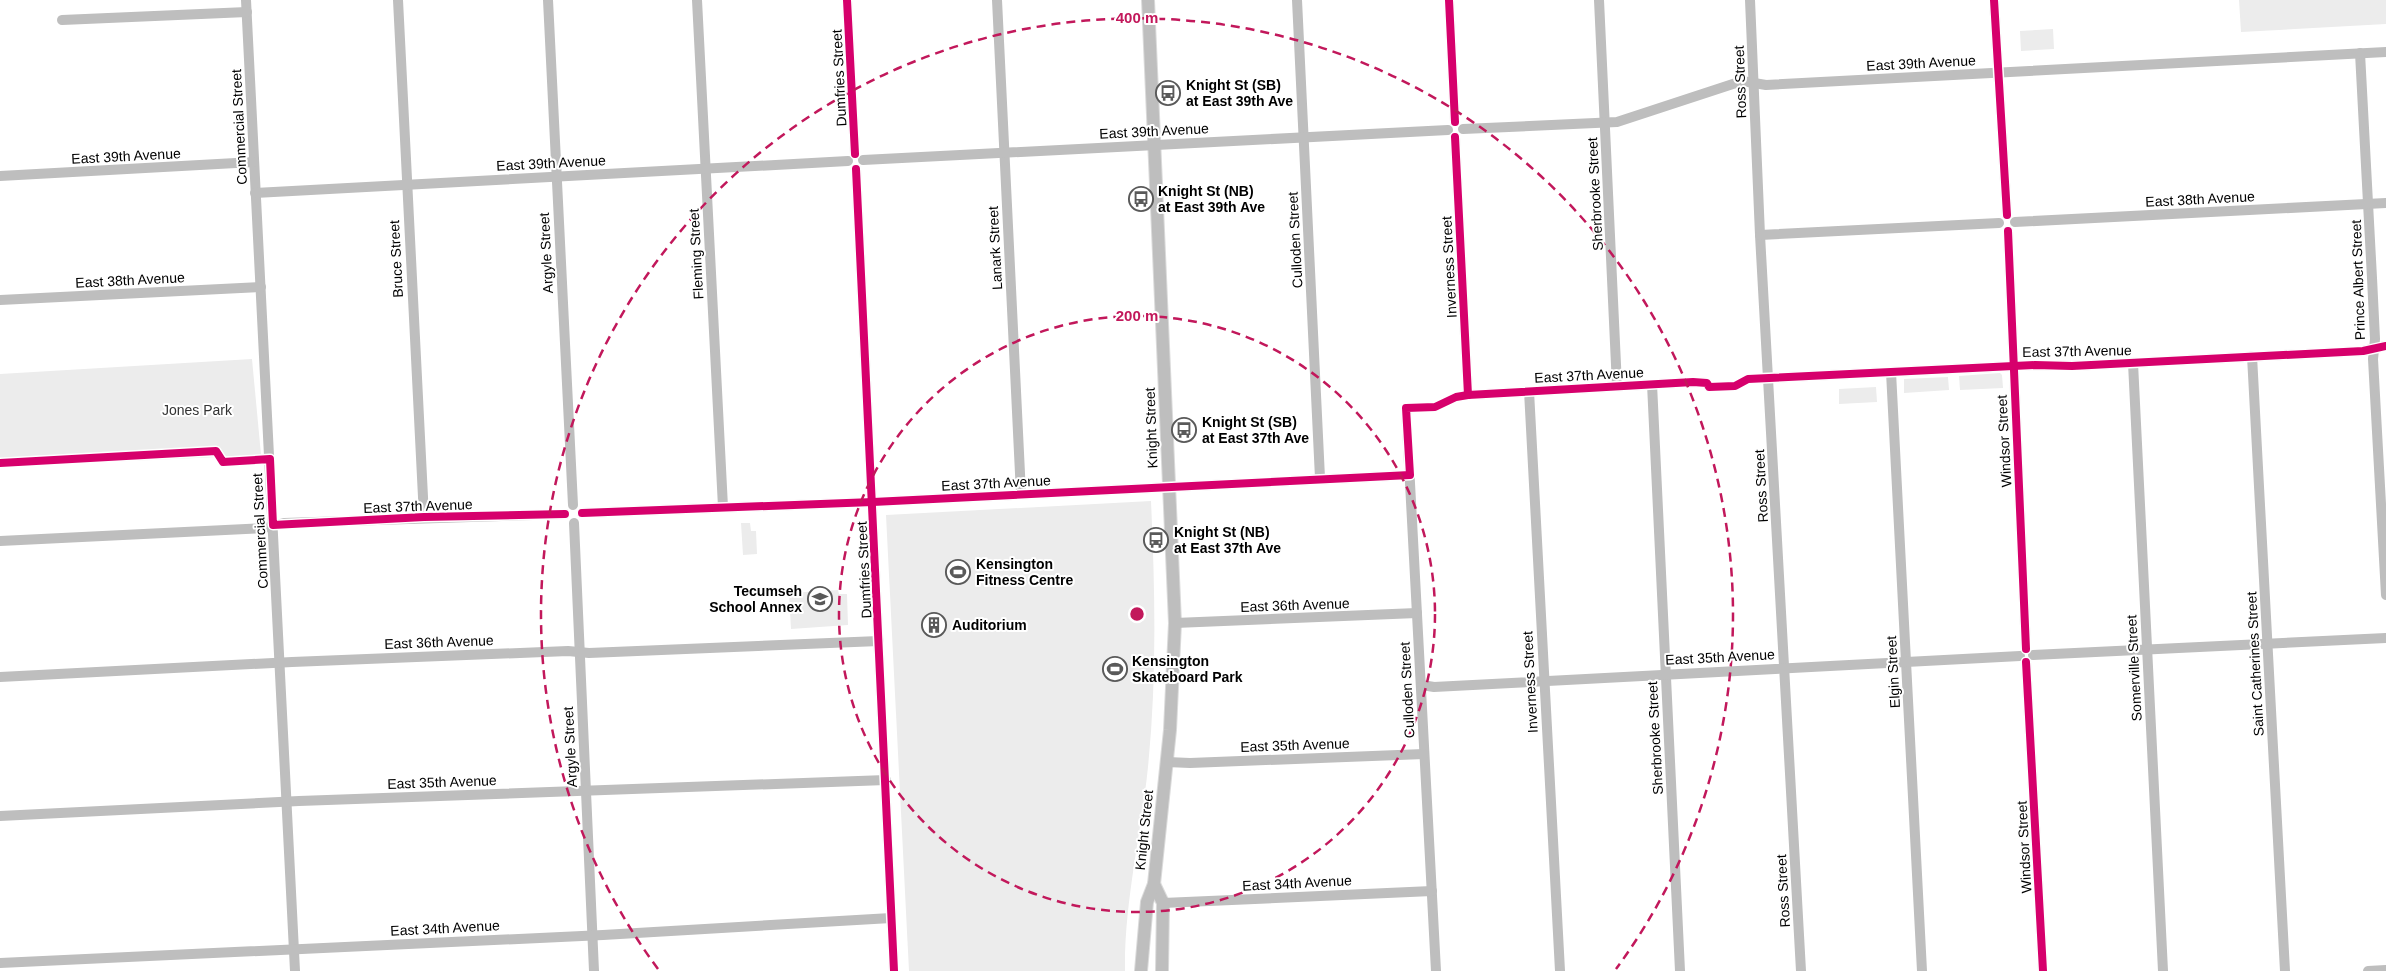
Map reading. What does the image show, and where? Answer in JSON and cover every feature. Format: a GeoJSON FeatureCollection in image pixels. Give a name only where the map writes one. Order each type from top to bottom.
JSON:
{"type":"FeatureCollection","features":[{"type":"Feature","properties":{"kind":"main road","name":"Knight Street"},"geometry":{"type":"LineString","coordinates":[[1141,971],[1147,902],[1154,884],[1167,762],[1175,623],[1148,0]]}},
{"type":"Feature","properties":{"kind":"main road","name":"Knight Street"},"geometry":{"type":"LineString","coordinates":[[1154,884],[1163,903],[1162,971]]}},
{"type":"Feature","properties":{"kind":"street","name":"Commercial Street"},"geometry":{"type":"LineString","coordinates":[[246,0],[295,971]]}},
{"type":"Feature","properties":{"kind":"street","name":"Bruce Street"},"geometry":{"type":"LineString","coordinates":[[398,0],[424,517]]}},
{"type":"Feature","properties":{"kind":"street","name":"Argyle Street"},"geometry":{"type":"LineString","coordinates":[[548,0],[573,505]]}},
{"type":"Feature","properties":{"kind":"street","name":"Fleming Street"},"geometry":{"type":"LineString","coordinates":[[697,0],[723,507]]}},
{"type":"Feature","properties":{"kind":"street","name":"Dumfries Street"},"geometry":{"type":"LineString","coordinates":[[847,0],[873,502],[894,971]]}},
{"type":"Feature","properties":{"kind":"street","name":"Lanark Street"},"geometry":{"type":"LineString","coordinates":[[997,0],[1021,494]]}},
{"type":"Feature","properties":{"kind":"street","name":"Culloden Street"},"geometry":{"type":"LineString","coordinates":[[1297,0],[1320,478]]}},
{"type":"Feature","properties":{"kind":"street","name":"Inverness Street"},"geometry":{"type":"LineString","coordinates":[[1448,0],[1453,130],[1468,395]]}},
{"type":"Feature","properties":{"kind":"street","name":"Sherbrooke Street"},"geometry":{"type":"LineString","coordinates":[[1599,0],[1617,386]]}},
{"type":"Feature","properties":{"kind":"street","name":"Ross Street"},"geometry":{"type":"LineString","coordinates":[[1750,0],[1760,236],[1801,971]]}},
{"type":"Feature","properties":{"kind":"street"},"geometry":{"type":"LineString","coordinates":[[1994,0],[1998,73],[2011,219],[2014,227],[2008,231],[2001,228],[1999,223]]}},
{"type":"Feature","properties":{"kind":"street"},"geometry":{"type":"LineString","coordinates":[[62,20],[247,12]]}},
{"type":"Feature","properties":{"kind":"street","name":"East 39th Avenue"},"geometry":{"type":"LineString","coordinates":[[255,193],[1304,137],[1453,130],[1461,135],[1463,129],[1617,122],[1742,81],[1766,85],[2386,52]]}},
{"type":"Feature","properties":{"kind":"street","name":"Prince Albert Street"},"geometry":{"type":"LineString","coordinates":[[2360,53],[2386,596]]}},
{"type":"Feature","properties":{"kind":"street","name":"East 39th Avenue"},"geometry":{"type":"LineString","coordinates":[[0,176],[254,162]]}},
{"type":"Feature","properties":{"kind":"street","name":"East 38th Avenue"},"geometry":{"type":"LineString","coordinates":[[2011,219],[2386,203]]}},
{"type":"Feature","properties":{"kind":"street"},"geometry":{"type":"LineString","coordinates":[[1999,223],[2000,219],[2011,219]]}},
{"type":"Feature","properties":{"kind":"street"},"geometry":{"type":"LineString","coordinates":[[1760,236],[1999,223]]}},
{"type":"Feature","properties":{"kind":"street","name":"Windsor Street"},"geometry":{"type":"LineString","coordinates":[[2008,231],[2026,656],[2043,971]]}},
{"type":"Feature","properties":{"kind":"street","name":"East 38th Avenue"},"geometry":{"type":"LineString","coordinates":[[0,300],[261,288]]}},
{"type":"Feature","properties":{"kind":"street","name":"East 37th Avenue"},"geometry":{"type":"LineString","coordinates":[[1769,378],[2013,366],[2133,363],[2363,351],[2386,346]]}},
{"type":"Feature","properties":{"kind":"street","name":"Saint Catherines Street"},"geometry":{"type":"LineString","coordinates":[[2252,356],[2285,971]]}},
{"type":"Feature","properties":{"kind":"street","name":"Somerville Street"},"geometry":{"type":"LineString","coordinates":[[2133,363],[2146,649],[2164,971]]}},
{"type":"Feature","properties":{"kind":"street","name":"Elgin Street"},"geometry":{"type":"LineString","coordinates":[[1891,372],[1922,971]]}},
{"type":"Feature","properties":{"kind":"street","name":"East 37th Avenue"},"geometry":{"type":"LineString","coordinates":[[1468,395],[1652,384],[1707,383],[1709,388]]}},
{"type":"Feature","properties":{"kind":"street","name":"Sherbrooke Street"},"geometry":{"type":"LineString","coordinates":[[1652,384],[1680,971]]}},
{"type":"Feature","properties":{"kind":"street","name":"Inverness Street"},"geometry":{"type":"LineString","coordinates":[[1529,391],[1560,971]]}},
{"type":"Feature","properties":{"kind":"street","name":"Culloden Street"},"geometry":{"type":"LineString","coordinates":[[1406,408],[1436,971]]}},
{"type":"Feature","properties":{"kind":"street","name":"East 37th Avenue"},"geometry":{"type":"LineString","coordinates":[[582,513],[873,502],[1410,474]]}},
{"type":"Feature","properties":{"kind":"street"},"geometry":{"type":"LineString","coordinates":[[573,505],[578,506],[582,513],[579,521],[574,522],[567,519],[565,514],[568,507],[573,505]]}},
{"type":"Feature","properties":{"kind":"street","name":"East 37th Avenue"},"geometry":{"type":"LineString","coordinates":[[0,541],[264,528],[273,525],[424,517],[565,514]]}},
{"type":"Feature","properties":{"kind":"street","name":"Argyle Street"},"geometry":{"type":"LineString","coordinates":[[574,522],[594,971]]}},
{"type":"Feature","properties":{"kind":"street","name":"East 36th Avenue"},"geometry":{"type":"LineString","coordinates":[[1175,623],[1418,613]]}},
{"type":"Feature","properties":{"kind":"street","name":"East 35th Avenue"},"geometry":{"type":"LineString","coordinates":[[1422,686],[1434,687],[1785,667],[2386,638]]}},
{"type":"Feature","properties":{"kind":"street","name":"East 36th Avenue"},"geometry":{"type":"LineString","coordinates":[[0,678],[280,663],[879,641]]}},
{"type":"Feature","properties":{"kind":"street","name":"East 35th Avenue"},"geometry":{"type":"LineString","coordinates":[[1167,762],[1190,763],[1424,754]]}},
{"type":"Feature","properties":{"kind":"street","name":"East 35th Avenue"},"geometry":{"type":"LineString","coordinates":[[0,816],[286,802],[886,780]]}},
{"type":"Feature","properties":{"kind":"street","name":"East 34th Avenue"},"geometry":{"type":"LineString","coordinates":[[1163,903],[1432,891]]}},
{"type":"Feature","properties":{"kind":"street","name":"East 34th Avenue"},"geometry":{"type":"LineString","coordinates":[[0,963],[593,935],[891,918]]}},
{"type":"Feature","properties":{"kind":"street"},"geometry":{"type":"LineString","coordinates":[[2368,971],[2386,970]]}},
{"type":"Feature","properties":{"kind":"green space"},"geometry":{"type":"Polygon","coordinates":[[[2239,0],[2386,0],[2386,24],[2241,32],[2239,0]]]}},
{"type":"Feature","properties":{"kind":"green space"},"geometry":{"type":"Polygon","coordinates":[[[2053,29],[2054,49],[2021,51],[2020,31],[2053,29]]]}},
{"type":"Feature","properties":{"kind":"green space","name":"Jones Park"},"geometry":{"type":"Polygon","coordinates":[[[252,359],[261,455],[0,467],[0,374],[252,359]]]}},
{"type":"Feature","properties":{"kind":"green space"},"geometry":{"type":"Polygon","coordinates":[[[2000,373],[2002,375],[2003,388],[1960,390],[1959,376],[2000,373]]]}},
{"type":"Feature","properties":{"kind":"green space"},"geometry":{"type":"Polygon","coordinates":[[[1948,377],[1949,390],[1904,393],[1904,379],[1948,377]]]}},
{"type":"Feature","properties":{"kind":"green space"},"geometry":{"type":"Polygon","coordinates":[[[1876,387],[1877,402],[1839,404],[1839,389],[1876,387]]]}},
{"type":"Feature","properties":{"kind":"green space"},"geometry":{"type":"Polygon","coordinates":[[[1151,501],[1154,601],[1153,700],[1145,793],[1127,920],[1125,971],[909,971],[886,515],[1151,501]]]}},
{"type":"Feature","properties":{"kind":"green space"},"geometry":{"type":"Polygon","coordinates":[[[741,523],[750,523],[751,531],[756,531],[757,554],[743,555],[741,523]]]}},
{"type":"Feature","properties":{"kind":"green space"},"geometry":{"type":"Polygon","coordinates":[[[838,590],[839,594],[847,594],[848,625],[791,629],[789,593],[838,590]]]}},
{"type":"Feature","properties":{"kind":"cycle path"},"geometry":{"type":"LineString","coordinates":[[847,0],[855,154]]}},
{"type":"Feature","properties":{"kind":"cycle path"},"geometry":{"type":"LineString","coordinates":[[1449,0],[1455,122]]}},
{"type":"Feature","properties":{"kind":"cycle path"},"geometry":{"type":"LineString","coordinates":[[1994,0],[2007,215]]}},
{"type":"Feature","properties":{"kind":"cycle path"},"geometry":{"type":"LineString","coordinates":[[1455,137],[1468,395]]}},
{"type":"Feature","properties":{"kind":"cycle path"},"geometry":{"type":"LineString","coordinates":[[856,169],[894,971]]}},
{"type":"Feature","properties":{"kind":"cycle path"},"geometry":{"type":"LineString","coordinates":[[2008,231],[2026,649]]}},
{"type":"Feature","properties":{"kind":"cycle path"},"geometry":{"type":"LineString","coordinates":[[582,513],[873,502],[1410,475],[1406,408],[1435,407],[1456,397],[1468,395],[1693,382],[1707,383],[1709,387],[1735,386],[1748,379],[2035,365],[2072,366],[2363,351],[2386,346]]}},
{"type":"Feature","properties":{"kind":"cycle path"},"geometry":{"type":"LineString","coordinates":[[0,463],[216,451],[223,462],[270,459],[273,525],[424,517],[565,514]]}},
{"type":"Feature","properties":{"kind":"cycle path"},"geometry":{"type":"LineString","coordinates":[[2026,662],[2043,971]]}},
{"type":"Feature","properties":{"kind":"place","name":"Knight St (SB) at East 39th Ave"},"geometry":{"type":"Point","coordinates":[1168,93]}},
{"type":"Feature","properties":{"kind":"place","name":"Knight St (NB) at East 39th Ave"},"geometry":{"type":"Point","coordinates":[1141,199]}},
{"type":"Feature","properties":{"kind":"place","name":"Knight St (SB) at East 37th Ave"},"geometry":{"type":"Point","coordinates":[1184,430]}},
{"type":"Feature","properties":{"kind":"place","name":"Knight St (NB) at East 37th Ave"},"geometry":{"type":"Point","coordinates":[1156,540]}},
{"type":"Feature","properties":{"kind":"place","name":"Kensington Fitness Centre"},"geometry":{"type":"Point","coordinates":[958,572]}},
{"type":"Feature","properties":{"kind":"place","name":"Tecumseh School Annex"},"geometry":{"type":"Point","coordinates":[820,599]}},
{"type":"Feature","properties":{"kind":"place","name":"Auditorium"},"geometry":{"type":"Point","coordinates":[934,625]}},
{"type":"Feature","properties":{"kind":"place","name":"Kensington Skateboard Park"},"geometry":{"type":"Point","coordinates":[1115,669]}}]}
